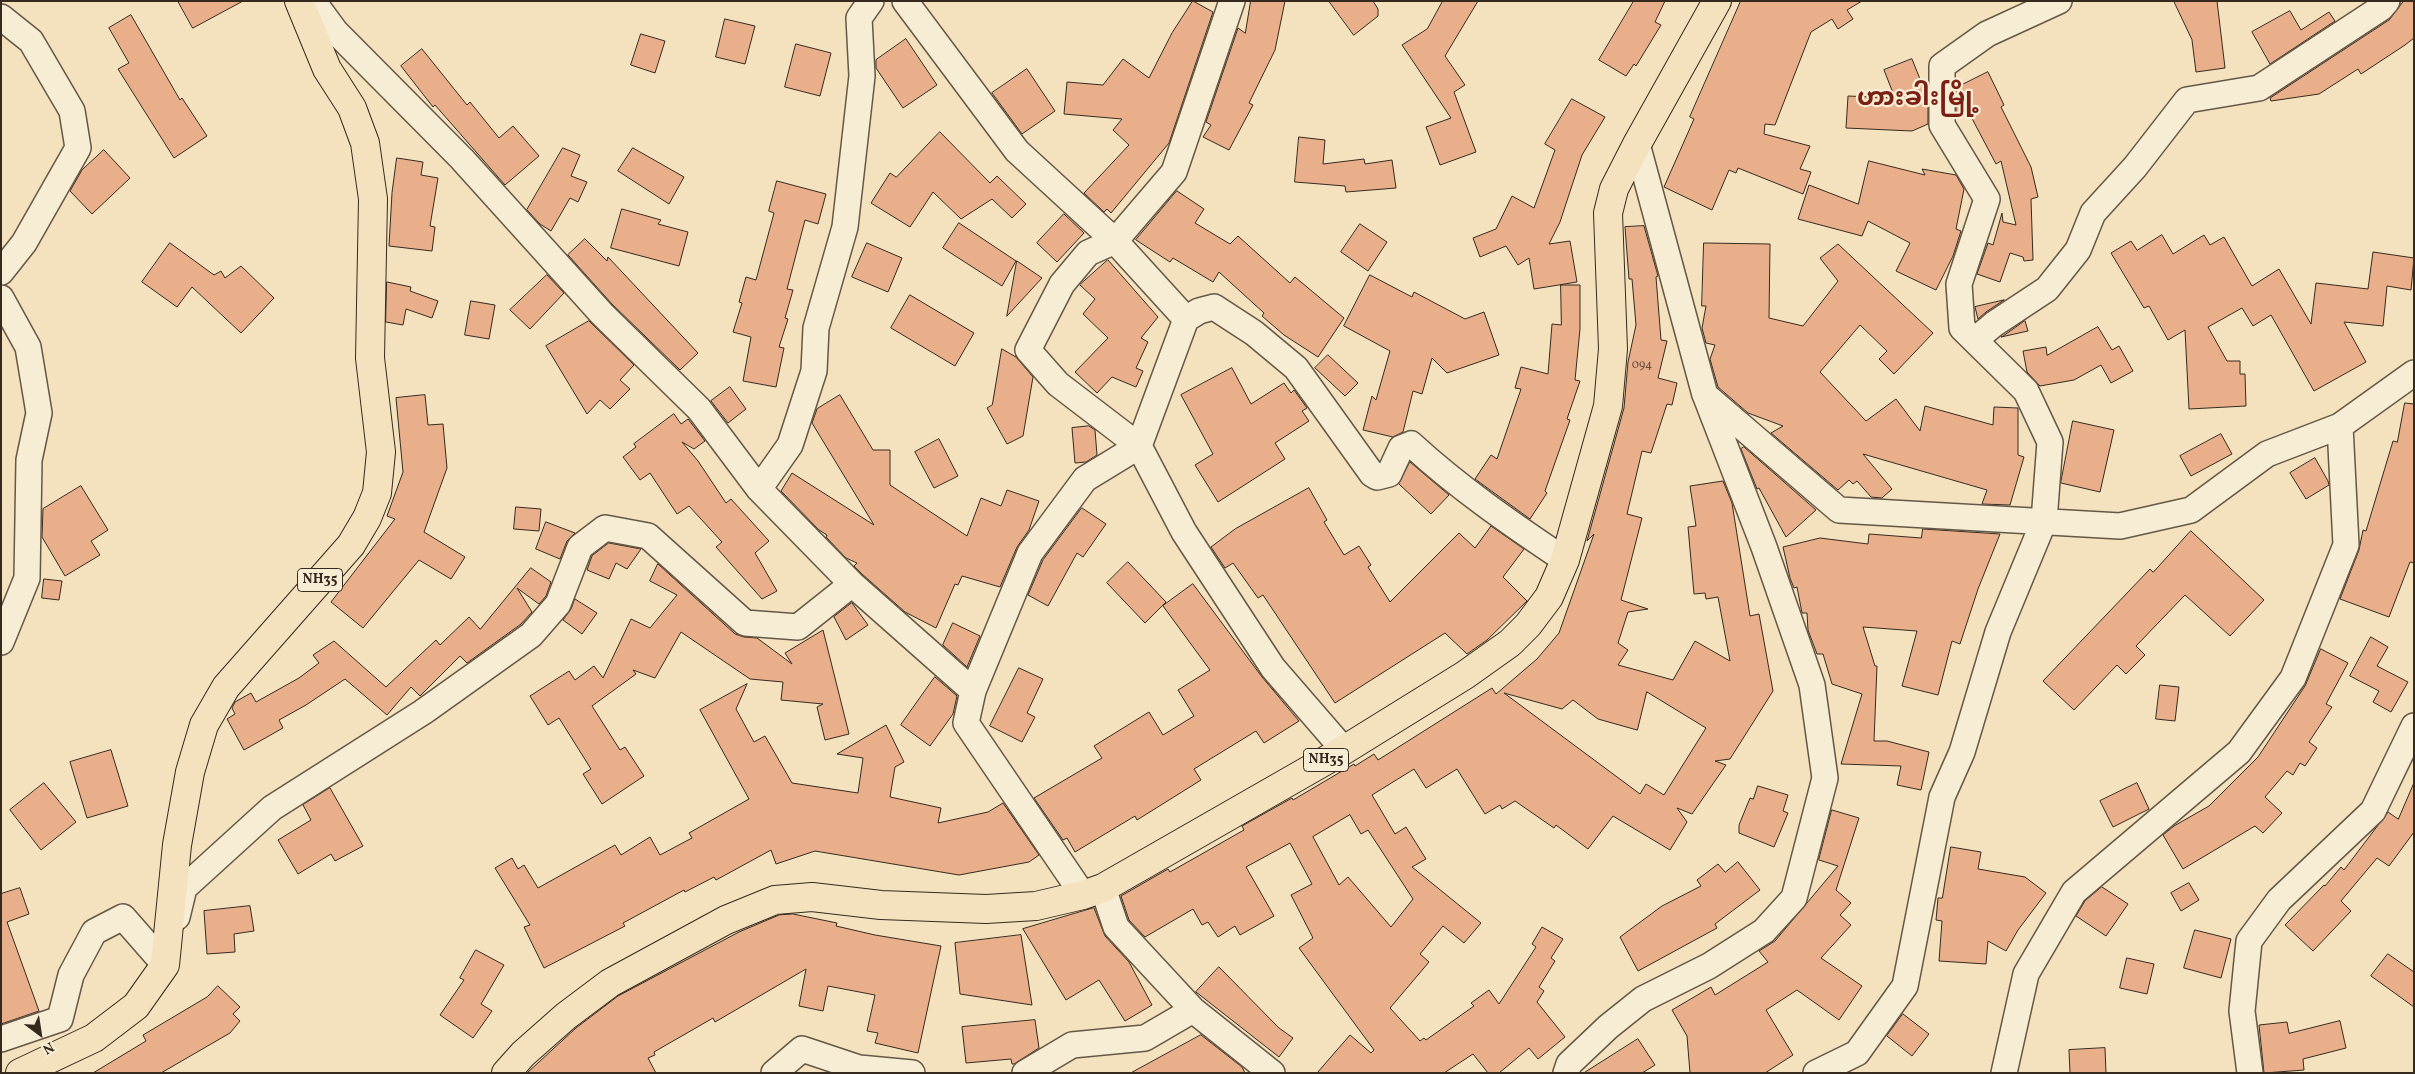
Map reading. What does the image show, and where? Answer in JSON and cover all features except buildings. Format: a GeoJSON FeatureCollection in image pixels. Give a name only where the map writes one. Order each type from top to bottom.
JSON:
{"type":"FeatureCollection","features":[{"type":"Feature","properties":{"kind":"highway","name":"NH35"},"geometry":{"type":"LineString","coordinates":[[20,1073],[94,1038],[136,1006],[165,965],[177,845],[190,772],[204,725],[226,687],[351,545],[367,518],[377,493],[381,452],[370,358],[373,198],[365,142],[352,108],[327,69],[299,1]]}},
{"type":"Feature","properties":{"kind":"highway","name":"NH35"},"geometry":{"type":"LineString","coordinates":[[506,1073],[523,1054],[559,1022],[610,983],[726,920],[775,900],[812,897],[881,905],[986,909],[1036,906],[1093,892],[1344,750],[1465,675],[1510,643],[1528,625],[1549,596],[1566,560],[1608,406],[1613,349],[1608,213],[1614,189],[1717,1]]}},
{"type":"Feature","properties":{"kind":"street"},"geometry":{"type":"LineString","coordinates":[[313,1],[335,31],[462,160],[602,314],[700,409],[759,489],[852,584],[973,691]]}},
{"type":"Feature","properties":{"kind":"street"},"geometry":{"type":"LineString","coordinates":[[759,489],[790,445],[814,371],[816,328],[845,226],[862,76],[860,18],[871,1]]}},
{"type":"Feature","properties":{"kind":"street"},"geometry":{"type":"LineString","coordinates":[[905,1],[1017,151],[1115,241],[1186,319]]}},
{"type":"Feature","properties":{"kind":"street"},"geometry":{"type":"LineString","coordinates":[[1232,1],[1174,172],[1115,241],[1088,253],[1062,284],[1028,350],[1058,384],[1139,446],[1184,532],[1273,668],[1344,750]]}},
{"type":"Feature","properties":{"kind":"street"},"geometry":{"type":"LineString","coordinates":[[1816,1073],[1857,1053],[1905,986],[1942,797],[1962,752],[1998,632],[2044,521],[2050,442],[2026,391],[1962,328],[1959,284],[1987,199],[1942,125],[1942,66],[1987,34],[2059,1]]}},
{"type":"Feature","properties":{"kind":"street"},"geometry":{"type":"LineString","coordinates":[[1975,340],[1994,324],[2047,289],[2078,250],[2093,214],[2135,167],[2187,100],[2260,88],[2381,8],[2387,1]]}},
{"type":"Feature","properties":{"kind":"street"},"geometry":{"type":"LineString","coordinates":[[1,17],[31,41],[72,111],[78,148],[24,243],[1,272]]}},
{"type":"Feature","properties":{"kind":"street"},"geometry":{"type":"LineString","coordinates":[[1566,1073],[1569,1064],[1643,999],[1709,966],[1764,931],[1794,898],[1825,778],[1812,685],[1764,547],[1705,395],[1637,144]]}},
{"type":"Feature","properties":{"kind":"street"},"geometry":{"type":"LineString","coordinates":[[1,298],[28,347],[39,413],[29,460],[27,578],[1,642]]}},
{"type":"Feature","properties":{"kind":"street"},"geometry":{"type":"LineString","coordinates":[[1272,1073],[1193,1010],[1116,927],[1093,892],[966,723],[973,691],[1030,553],[1085,480],[1139,446],[1186,319],[1199,311],[1214,307],[1254,333],[1296,368],[1372,474],[1377,477],[1389,474],[1401,448],[1411,444],[1475,499],[1566,560]]}},
{"type":"Feature","properties":{"kind":"street"},"geometry":{"type":"LineString","coordinates":[[1705,395],[1839,510],[2120,526],[2192,510],[2267,454],[2340,426],[2414,373]]}},
{"type":"Feature","properties":{"kind":"street"},"geometry":{"type":"LineString","coordinates":[[2004,1073],[2026,974],[2074,892],[2239,752],[2293,678],[2346,545],[2340,426]]}},
{"type":"Feature","properties":{"kind":"street"},"geometry":{"type":"LineString","coordinates":[[165,965],[184,888],[272,808],[423,712],[531,636],[558,604],[580,546],[605,528],[648,536],[745,623],[798,627],[852,584]]}},
{"type":"Feature","properties":{"kind":"street"},"geometry":{"type":"LineString","coordinates":[[2250,1073],[2242,1011],[2249,941],[2279,900],[2373,811],[2414,726]]}},
{"type":"Feature","properties":{"kind":"street"},"geometry":{"type":"LineString","coordinates":[[1,1039],[60,1019],[71,974],[94,932],[124,917],[165,965]]}},
{"type":"Feature","properties":{"kind":"street"},"geometry":{"type":"LineString","coordinates":[[1025,1073],[1072,1045],[1144,1038],[1193,1010]]}},
{"type":"Feature","properties":{"kind":"street"},"geometry":{"type":"LineString","coordinates":[[774,1073],[802,1049],[859,1068],[912,1073]]}},
{"type":"Feature","properties":{"kind":"district","name":"ဟားခါးမြို့"},"geometry":{"type":"Point","coordinates":[1918,100]}}]}
